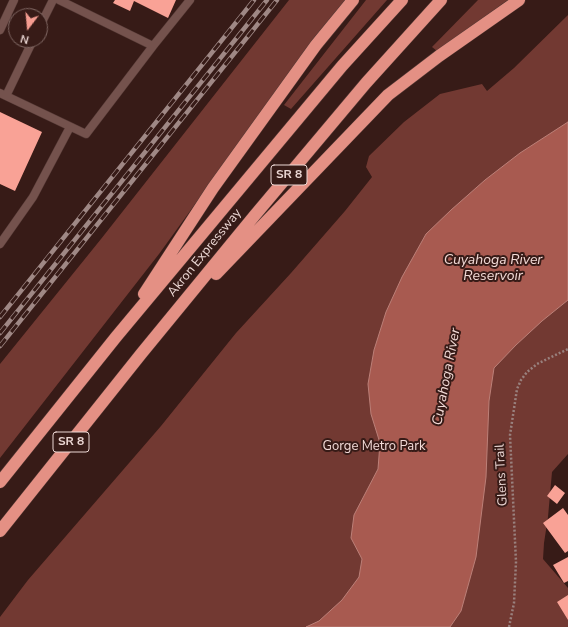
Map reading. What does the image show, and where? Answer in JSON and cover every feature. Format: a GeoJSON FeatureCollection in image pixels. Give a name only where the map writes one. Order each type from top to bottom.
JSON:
{"type":"FeatureCollection","features":[{"type":"Feature","properties":{"kind":"highway"},"geometry":{"type":"LineString","coordinates":[[116,337],[212,188],[316,45],[353,0]]}},
{"type":"Feature","properties":{"kind":"highway","name":"Akron Expressway"},"geometry":{"type":"LineString","coordinates":[[0,482],[116,337],[342,66],[402,0]]}},
{"type":"Feature","properties":{"kind":"highway","name":"Akron Expressway"},"geometry":{"type":"LineString","coordinates":[[0,531],[141,354],[255,215],[361,89],[441,0]]}},
{"type":"Feature","properties":{"kind":"highway"},"geometry":{"type":"LineString","coordinates":[[141,354],[263,224],[388,95],[439,56],[519,0]]}},
{"type":"Feature","properties":{"kind":"lane"},"geometry":{"type":"LineString","coordinates":[[0,30],[2,19],[14,0]]}},
{"type":"Feature","properties":{"kind":"lane"},"geometry":{"type":"LineString","coordinates":[[48,10],[53,0]]}},
{"type":"Feature","properties":{"kind":"lane"},"geometry":{"type":"LineString","coordinates":[[59,0],[153,46]]}},
{"type":"Feature","properties":{"kind":"lane"},"geometry":{"type":"LineString","coordinates":[[29,48],[3,94],[86,134],[190,0]]}},
{"type":"Feature","properties":{"kind":"lane"},"geometry":{"type":"LineString","coordinates":[[0,244],[33,197],[70,127]]}},
{"type":"Feature","properties":{"kind":"path","name":"Glens Trail"},"geometry":{"type":"LineString","coordinates":[[509,627],[514,603],[516,562],[510,435],[517,389],[527,372],[537,364],[568,348]]}},
{"type":"Feature","properties":{"kind":"green space"},"geometry":{"type":"Polygon","coordinates":[[[289,0],[348,0],[274,95],[159,254],[0,458],[0,364],[101,239],[289,0]]]}},
{"type":"Feature","properties":{"kind":"green space"},"geometry":{"type":"Polygon","coordinates":[[[366,0],[387,0],[291,109],[284,105],[366,0]]]}},
{"type":"Feature","properties":{"kind":"green space"},"geometry":{"type":"Polygon","coordinates":[[[478,0],[508,0],[437,51],[432,47],[478,0]]]}},
{"type":"Feature","properties":{"kind":"green space","name":"Gorge Metro Park"},"geometry":{"type":"Polygon","coordinates":[[[568,15],[568,454],[552,472],[543,559],[568,588],[568,627],[0,627],[0,617],[28,580],[161,426],[236,333],[291,273],[345,211],[372,177],[366,167],[369,156],[404,122],[440,94],[482,84],[487,91],[514,68],[568,15]]]}},
{"type":"Feature","properties":{"kind":"water","name":"Cuyahoga River Reservoir"},"geometry":{"type":"Polygon","coordinates":[[[568,122],[568,300],[542,321],[494,368],[489,401],[486,477],[476,557],[461,611],[450,627],[306,627],[319,621],[342,600],[359,577],[362,559],[351,538],[354,515],[378,469],[380,443],[371,414],[368,384],[374,350],[386,312],[402,277],[426,234],[451,210],[485,180],[520,153],[568,122]]]}},
{"type":"Feature","properties":{"kind":"building"},"geometry":{"type":"Polygon","coordinates":[[[115,0],[176,0],[168,18],[134,1],[130,11],[113,3],[115,0]]]}},
{"type":"Feature","properties":{"kind":"building"},"geometry":{"type":"Polygon","coordinates":[[[0,112],[42,132],[15,191],[0,184],[0,112]]]}},
{"type":"Feature","properties":{"kind":"building"},"geometry":{"type":"Polygon","coordinates":[[[555,485],[565,493],[557,504],[547,496],[555,485]]]}},
{"type":"Feature","properties":{"kind":"building"},"geometry":{"type":"Polygon","coordinates":[[[563,508],[568,515],[568,551],[565,553],[543,523],[563,508]]]}},
{"type":"Feature","properties":{"kind":"building"},"geometry":{"type":"Polygon","coordinates":[[[568,557],[568,581],[564,583],[553,565],[568,557]]]}},
{"type":"Feature","properties":{"kind":"building"},"geometry":{"type":"Polygon","coordinates":[[[568,595],[568,620],[557,602],[568,595]]]}},
{"type":"Feature","properties":{"kind":"railway"},"geometry":{"type":"LineString","coordinates":[[0,317],[254,0]]}},
{"type":"Feature","properties":{"kind":"railway"},"geometry":{"type":"LineString","coordinates":[[0,333],[267,0]]}},
{"type":"Feature","properties":{"kind":"railway"},"geometry":{"type":"LineString","coordinates":[[0,346],[277,0]]}},
{"type":"Feature","properties":{"kind":"water label","name":"Cuyahoga River"},"geometry":{"type":"Point","coordinates":[447,377]}}]}
